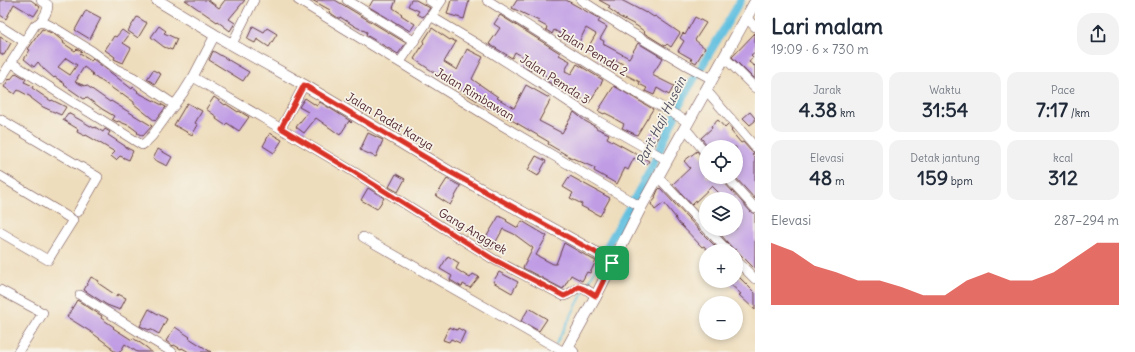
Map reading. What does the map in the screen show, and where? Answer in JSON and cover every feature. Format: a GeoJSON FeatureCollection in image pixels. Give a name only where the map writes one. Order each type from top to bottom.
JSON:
{"type":"FeatureCollection","features":[{"type":"Feature","properties":{"kind":"street"},"geometry":{"type":"LineString","coordinates":[[0,80],[35,25],[45,17],[48,10],[48,5],[41,0]]}},
{"type":"Feature","properties":{"kind":"street","name":"Jalan Padat Karya"},"geometry":{"type":"LineString","coordinates":[[157,0],[450,172],[609,261]]}},
{"type":"Feature","properties":{"kind":"street","name":"Jalan Rimbawan"},"geometry":{"type":"LineString","coordinates":[[298,0],[503,126],[641,207]]}},
{"type":"Feature","properties":{"kind":"street"},"geometry":{"type":"LineString","coordinates":[[346,0],[414,41]]}},
{"type":"Feature","properties":{"kind":"street"},"geometry":{"type":"LineString","coordinates":[[400,62],[432,17],[440,3],[429,0]]}},
{"type":"Feature","properties":{"kind":"street","name":"Jalan Pemda 2"},"geometry":{"type":"LineString","coordinates":[[487,0],[680,120],[699,144]]}},
{"type":"Feature","properties":{"kind":"street"},"geometry":{"type":"LineString","coordinates":[[581,0],[629,31],[704,75]]}},
{"type":"Feature","properties":{"kind":"street"},"geometry":{"type":"LineString","coordinates":[[232,44],[253,1]]}},
{"type":"Feature","properties":{"kind":"street"},"geometry":{"type":"LineString","coordinates":[[704,75],[724,56],[755,2]]}},
{"type":"Feature","properties":{"kind":"street","name":"Jalan Pemda 3"},"geometry":{"type":"LineString","coordinates":[[432,17],[496,55],[593,118],[663,158]]}},
{"type":"Feature","properties":{"kind":"street"},"geometry":{"type":"LineString","coordinates":[[746,17],[755,27]]}},
{"type":"Feature","properties":{"kind":"street"},"geometry":{"type":"LineString","coordinates":[[40,22],[58,30],[92,51],[116,69],[175,105]]}},
{"type":"Feature","properties":{"kind":"street"},"geometry":{"type":"LineString","coordinates":[[0,26],[25,42]]}},
{"type":"Feature","properties":{"kind":"street"},"geometry":{"type":"LineString","coordinates":[[12,63],[142,145],[152,136],[193,78],[215,35]]}},
{"type":"Feature","properties":{"kind":"street"},"geometry":{"type":"LineString","coordinates":[[724,56],[755,88]]}},
{"type":"Feature","properties":{"kind":"street"},"geometry":{"type":"LineString","coordinates":[[704,75],[706,90],[755,147]]}},
{"type":"Feature","properties":{"kind":"street"},"geometry":{"type":"LineString","coordinates":[[193,78],[281,128],[304,85]]}},
{"type":"Feature","properties":{"kind":"street"},"geometry":{"type":"LineString","coordinates":[[363,237],[549,344],[566,350],[594,295],[609,261],[658,177],[663,158],[680,120],[706,90]]}},
{"type":"Feature","properties":{"kind":"street"},"geometry":{"type":"LineString","coordinates":[[0,119],[98,177],[78,212]]}},
{"type":"Feature","properties":{"kind":"street","name":"Gang Anggrek"},"geometry":{"type":"LineString","coordinates":[[281,128],[493,259],[564,296],[581,287],[594,295]]}},
{"type":"Feature","properties":{"kind":"street"},"geometry":{"type":"LineString","coordinates":[[0,176],[73,220],[48,260],[0,232]]}},
{"type":"Feature","properties":{"kind":"street"},"geometry":{"type":"LineString","coordinates":[[658,177],[699,221]]}},
{"type":"Feature","properties":{"kind":"street"},"geometry":{"type":"LineString","coordinates":[[733,184],[755,208]]}},
{"type":"Feature","properties":{"kind":"street"},"geometry":{"type":"LineString","coordinates":[[714,236],[721,244]]}},
{"type":"Feature","properties":{"kind":"street"},"geometry":{"type":"LineString","coordinates":[[743,267],[755,280]]}},
{"type":"Feature","properties":{"kind":"street"},"geometry":{"type":"LineString","coordinates":[[0,290],[43,314],[18,352]]}},
{"type":"Feature","properties":{"kind":"street"},"geometry":{"type":"LineString","coordinates":[[80,295],[147,338],[172,352]]}},
{"type":"Feature","properties":{"kind":"building"},"geometry":{"type":"Polygon","coordinates":[[[0,0],[31,0],[40,7],[34,16],[14,4],[6,19],[0,15],[0,0]]]}},
{"type":"Feature","properties":{"kind":"building"},"geometry":{"type":"Polygon","coordinates":[[[185,0],[208,0],[219,8],[225,0],[245,0],[229,19],[235,23],[230,31],[185,0]]]}},
{"type":"Feature","properties":{"kind":"building"},"geometry":{"type":"Polygon","coordinates":[[[312,0],[335,0],[406,43],[398,54],[366,35],[367,32],[340,17],[338,18],[329,12],[330,10],[312,0]]]}},
{"type":"Feature","properties":{"kind":"building"},"geometry":{"type":"Polygon","coordinates":[[[373,0],[396,0],[393,8],[415,24],[410,31],[369,7],[373,0]]]}},
{"type":"Feature","properties":{"kind":"building"},"geometry":{"type":"Polygon","coordinates":[[[411,0],[416,0],[430,8],[423,17],[417,14],[419,11],[408,6],[411,0]]]}},
{"type":"Feature","properties":{"kind":"building"},"geometry":{"type":"Polygon","coordinates":[[[451,0],[469,1],[464,19],[447,14],[451,0]]]}},
{"type":"Feature","properties":{"kind":"building"},"geometry":{"type":"Polygon","coordinates":[[[517,0],[566,0],[600,19],[598,22],[607,27],[600,39],[604,41],[603,44],[629,58],[638,43],[663,58],[652,75],[674,86],[669,95],[657,88],[654,95],[645,91],[647,88],[639,84],[640,82],[622,73],[626,66],[616,60],[612,69],[596,59],[598,56],[587,49],[596,34],[586,28],[577,46],[564,39],[566,37],[554,30],[552,34],[546,30],[547,27],[538,22],[539,21],[512,8],[517,0]]]}},
{"type":"Feature","properties":{"kind":"building"},"geometry":{"type":"Polygon","coordinates":[[[599,0],[621,0],[654,17],[655,16],[680,33],[671,47],[667,44],[665,46],[644,33],[645,32],[637,26],[618,16],[608,8],[610,6],[599,0]]]}},
{"type":"Feature","properties":{"kind":"building"},"geometry":{"type":"Polygon","coordinates":[[[86,10],[101,18],[90,39],[75,30],[86,10]]]}},
{"type":"Feature","properties":{"kind":"building"},"geometry":{"type":"Polygon","coordinates":[[[500,15],[570,61],[565,71],[571,74],[577,64],[603,80],[589,103],[580,98],[578,101],[571,96],[573,94],[563,89],[562,90],[547,81],[549,78],[533,67],[531,71],[522,65],[525,58],[515,52],[512,58],[489,44],[500,28],[494,24],[500,15]]]}},
{"type":"Feature","properties":{"kind":"building"},"geometry":{"type":"Polygon","coordinates":[[[137,17],[147,23],[138,38],[128,31],[137,17]]]}},
{"type":"Feature","properties":{"kind":"building"},"geometry":{"type":"Polygon","coordinates":[[[695,17],[706,23],[695,40],[705,48],[696,63],[678,51],[684,41],[680,38],[683,33],[685,35],[695,17]]]}},
{"type":"Feature","properties":{"kind":"building"},"geometry":{"type":"Polygon","coordinates":[[[159,26],[166,31],[164,33],[177,39],[172,50],[164,47],[151,37],[159,26]]]}},
{"type":"Feature","properties":{"kind":"building"},"geometry":{"type":"Polygon","coordinates":[[[253,26],[264,32],[267,28],[277,34],[269,47],[257,39],[255,43],[247,39],[253,26]]]}},
{"type":"Feature","properties":{"kind":"building"},"geometry":{"type":"Polygon","coordinates":[[[432,28],[450,40],[451,39],[456,42],[444,62],[457,70],[467,49],[483,57],[472,79],[498,97],[497,98],[514,108],[526,85],[551,99],[539,121],[562,133],[574,112],[596,128],[609,134],[607,138],[649,161],[647,164],[634,158],[628,170],[625,168],[617,184],[594,171],[595,168],[570,157],[548,144],[549,142],[491,108],[490,109],[414,59],[432,28]]]}},
{"type":"Feature","properties":{"kind":"building"},"geometry":{"type":"Polygon","coordinates":[[[42,29],[54,34],[64,42],[63,43],[75,51],[77,49],[82,52],[80,54],[91,61],[93,59],[132,89],[133,87],[138,91],[137,92],[166,107],[155,121],[134,104],[134,102],[99,80],[84,67],[75,82],[85,86],[86,85],[110,102],[111,101],[152,126],[143,136],[137,133],[138,132],[130,126],[112,119],[114,116],[86,97],[84,99],[55,77],[54,78],[44,70],[38,62],[34,67],[24,59],[30,50],[28,49],[42,29]],[[66,58],[58,67],[70,75],[77,65],[66,58]]]}},
{"type":"Feature","properties":{"kind":"building"},"geometry":{"type":"Polygon","coordinates":[[[122,30],[129,35],[123,43],[131,48],[123,63],[114,59],[115,57],[105,50],[114,36],[116,37],[122,30]]]}},
{"type":"Feature","properties":{"kind":"building"},"geometry":{"type":"Polygon","coordinates":[[[755,33],[755,52],[751,55],[753,57],[749,62],[754,66],[755,65],[755,80],[732,57],[755,33]]]}},
{"type":"Feature","properties":{"kind":"building"},"geometry":{"type":"Polygon","coordinates":[[[0,37],[11,43],[4,55],[0,53],[0,37]]]}},
{"type":"Feature","properties":{"kind":"building"},"geometry":{"type":"Polygon","coordinates":[[[213,51],[249,72],[243,81],[209,60],[213,51]]]}},
{"type":"Feature","properties":{"kind":"building"},"geometry":{"type":"Polygon","coordinates":[[[153,70],[161,74],[155,84],[147,79],[153,70]]]}},
{"type":"Feature","properties":{"kind":"building"},"geometry":{"type":"Polygon","coordinates":[[[16,73],[26,79],[24,82],[33,86],[32,88],[51,101],[52,100],[66,107],[61,115],[43,107],[31,97],[18,90],[15,94],[4,87],[9,79],[10,80],[16,73]]]}},
{"type":"Feature","properties":{"kind":"building"},"geometry":{"type":"Polygon","coordinates":[[[614,86],[653,109],[637,135],[622,128],[624,124],[615,118],[598,111],[614,86]]]}},
{"type":"Feature","properties":{"kind":"building"},"geometry":{"type":"Polygon","coordinates":[[[214,97],[225,105],[226,104],[249,117],[239,131],[227,123],[225,125],[216,119],[217,117],[206,109],[214,97]]]}},
{"type":"Feature","properties":{"kind":"building"},"geometry":{"type":"Polygon","coordinates":[[[305,98],[317,106],[320,102],[352,122],[351,123],[349,121],[340,135],[316,118],[304,133],[296,127],[308,112],[299,107],[305,98]]]}},
{"type":"Feature","properties":{"kind":"building"},"geometry":{"type":"Polygon","coordinates":[[[187,103],[202,111],[195,123],[198,125],[192,135],[174,125],[187,103]]]}},
{"type":"Feature","properties":{"kind":"building"},"geometry":{"type":"Polygon","coordinates":[[[750,112],[755,118],[755,121],[750,125],[743,118],[750,112]]]}},
{"type":"Feature","properties":{"kind":"building"},"geometry":{"type":"Polygon","coordinates":[[[68,113],[94,128],[95,127],[103,132],[105,129],[110,132],[108,135],[133,151],[129,160],[120,156],[116,160],[111,156],[115,152],[86,135],[85,136],[77,132],[78,129],[63,120],[68,113]]]}},
{"type":"Feature","properties":{"kind":"building"},"geometry":{"type":"Polygon","coordinates":[[[718,120],[725,128],[728,125],[738,140],[703,140],[701,138],[712,128],[711,126],[718,120]]]}},
{"type":"Feature","properties":{"kind":"building"},"geometry":{"type":"Polygon","coordinates":[[[651,131],[659,135],[654,145],[646,141],[651,131]]]}},
{"type":"Feature","properties":{"kind":"building"},"geometry":{"type":"Polygon","coordinates":[[[270,133],[282,140],[274,153],[263,146],[270,133]]]}},
{"type":"Feature","properties":{"kind":"building"},"geometry":{"type":"Polygon","coordinates":[[[368,133],[383,140],[376,157],[360,150],[368,133]]]}},
{"type":"Feature","properties":{"kind":"building"},"geometry":{"type":"Polygon","coordinates":[[[743,142],[751,151],[755,153],[752,155],[755,158],[755,199],[741,184],[743,184],[743,142]]]}},
{"type":"Feature","properties":{"kind":"building"},"geometry":{"type":"Polygon","coordinates":[[[158,149],[172,157],[167,166],[153,159],[158,149]]]}},
{"type":"Feature","properties":{"kind":"building"},"geometry":{"type":"Polygon","coordinates":[[[697,151],[699,153],[699,184],[726,184],[733,192],[718,192],[712,186],[706,192],[699,192],[699,198],[692,205],[673,184],[690,168],[684,161],[697,151]]]}},
{"type":"Feature","properties":{"kind":"building"},"geometry":{"type":"Polygon","coordinates":[[[536,156],[546,161],[538,176],[528,170],[536,156]]]}},
{"type":"Feature","properties":{"kind":"building"},"geometry":{"type":"Polygon","coordinates":[[[396,174],[405,179],[398,192],[389,187],[396,174]]]}},
{"type":"Feature","properties":{"kind":"building"},"geometry":{"type":"Polygon","coordinates":[[[570,176],[610,198],[600,216],[581,206],[582,204],[570,198],[573,193],[563,187],[570,176]]]}},
{"type":"Feature","properties":{"kind":"building"},"geometry":{"type":"Polygon","coordinates":[[[447,179],[461,186],[450,205],[436,196],[447,179]]]}},
{"type":"Feature","properties":{"kind":"building"},"geometry":{"type":"Polygon","coordinates":[[[368,188],[384,198],[377,209],[361,200],[368,188]]]}},
{"type":"Feature","properties":{"kind":"building"},"geometry":{"type":"Polygon","coordinates":[[[660,188],[699,230],[699,236],[705,236],[713,244],[699,244],[680,225],[664,203],[655,210],[651,204],[656,198],[655,197],[660,188]]]}},
{"type":"Feature","properties":{"kind":"building"},"geometry":{"type":"Polygon","coordinates":[[[743,203],[751,212],[755,214],[755,269],[743,257],[743,244],[729,244],[722,236],[743,236],[743,203]]]}},
{"type":"Feature","properties":{"kind":"building"},"geometry":{"type":"Polygon","coordinates":[[[499,216],[518,228],[522,221],[547,236],[536,255],[553,264],[556,264],[564,243],[596,261],[590,273],[587,272],[582,281],[571,275],[563,289],[523,268],[533,248],[514,234],[503,229],[492,249],[482,244],[499,216]]]}},
{"type":"Feature","properties":{"kind":"building"},"geometry":{"type":"Polygon","coordinates":[[[448,256],[459,263],[456,269],[470,278],[473,274],[479,277],[470,288],[463,284],[462,287],[450,280],[452,276],[440,269],[448,256]]]}},
{"type":"Feature","properties":{"kind":"building"},"geometry":{"type":"Polygon","coordinates":[[[499,272],[518,282],[512,293],[493,282],[499,272]]]}},
{"type":"Feature","properties":{"kind":"building"},"geometry":{"type":"Polygon","coordinates":[[[91,277],[99,281],[98,283],[117,296],[118,294],[126,298],[120,310],[107,305],[84,290],[91,277]]]}},
{"type":"Feature","properties":{"kind":"building"},"geometry":{"type":"Polygon","coordinates":[[[743,281],[755,293],[755,310],[743,299],[743,296],[739,295],[741,294],[735,288],[743,288],[743,281]]]}},
{"type":"Feature","properties":{"kind":"building"},"geometry":{"type":"Polygon","coordinates":[[[77,300],[102,316],[101,318],[114,327],[113,328],[132,340],[133,338],[152,352],[137,352],[125,344],[120,352],[116,352],[111,349],[111,347],[91,332],[67,317],[77,300]]]}},
{"type":"Feature","properties":{"kind":"building"},"geometry":{"type":"Polygon","coordinates":[[[529,308],[547,319],[539,331],[521,321],[529,308]]]}},
{"type":"Feature","properties":{"kind":"building"},"geometry":{"type":"Polygon","coordinates":[[[149,309],[167,319],[159,334],[140,326],[149,309]]]}},
{"type":"Feature","properties":{"kind":"building"},"geometry":{"type":"Polygon","coordinates":[[[175,327],[211,352],[189,352],[174,345],[173,346],[166,341],[175,327]]]}},
{"type":"Feature","properties":{"kind":"building"},"geometry":{"type":"Polygon","coordinates":[[[449,327],[457,330],[458,328],[465,332],[460,343],[451,339],[449,342],[443,340],[449,327]]]}},
{"type":"Feature","properties":{"kind":"waterway","name":"Parit Haji Husein"},"geometry":{"type":"LineString","coordinates":[[603,253],[651,169],[684,96],[741,0]]}},
{"type":"Feature","properties":{"kind":"waterway"},"geometry":{"type":"LineString","coordinates":[[587,286],[600,259]]}},
{"type":"Feature","properties":{"kind":"waterway"},"geometry":{"type":"LineString","coordinates":[[556,344],[584,291]]}},
{"type":"Feature","properties":{"kind":"route"},"geometry":{"type":"LineString","coordinates":[[304,85],[450,172],[595,252],[612,263],[596,296],[581,287],[564,296],[493,259],[281,128],[304,85]]}}]}
